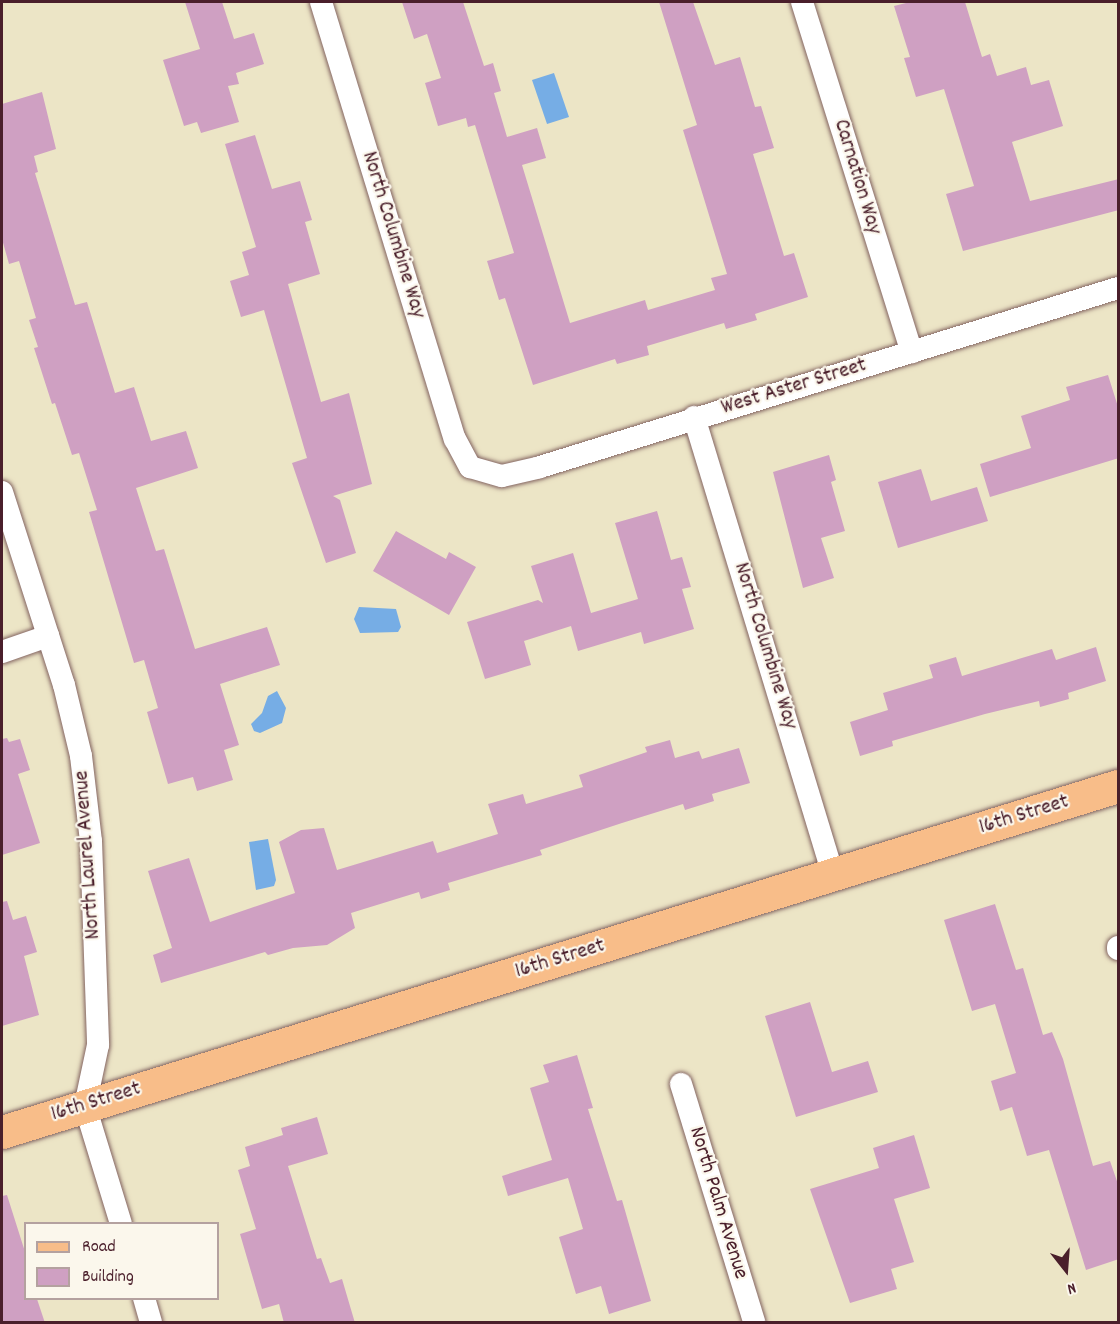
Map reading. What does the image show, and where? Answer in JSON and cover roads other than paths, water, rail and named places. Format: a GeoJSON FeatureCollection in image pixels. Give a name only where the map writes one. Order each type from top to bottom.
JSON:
{"type":"FeatureCollection","features":[{"type":"Feature","properties":{"kind":"main road","name":"16th Street"},"geometry":{"type":"LineString","coordinates":[[2,1132],[1119,786]]}},
{"type":"Feature","properties":{"kind":"street","name":"North Columbine Way"},"geometry":{"type":"LineString","coordinates":[[321,2],[455,439],[470,467]]}},
{"type":"Feature","properties":{"kind":"street","name":"Carnation Way"},"geometry":{"type":"LineString","coordinates":[[802,2],[912,352]]}},
{"type":"Feature","properties":{"kind":"street","name":"West Aster Street"},"geometry":{"type":"LineString","coordinates":[[470,467],[502,476],[1119,288]]}},
{"type":"Feature","properties":{"kind":"street","name":"North Columbine Way"},"geometry":{"type":"LineString","coordinates":[[694,417],[833,875]]}},
{"type":"Feature","properties":{"kind":"street","name":"North Laurel Avenue"},"geometry":{"type":"LineString","coordinates":[[2,492],[48,636],[81,756],[91,842],[98,1045],[85,1106],[120,1222]]}},
{"type":"Feature","properties":{"kind":"street"},"geometry":{"type":"LineString","coordinates":[[2,652],[48,636]]}},
{"type":"Feature","properties":{"kind":"street","name":"North Palm Avenue"},"geometry":{"type":"LineString","coordinates":[[681,1084],[754,1323]]}},
{"type":"Feature","properties":{"kind":"street"},"geometry":{"type":"LineString","coordinates":[[144,1300],[152,1323]]}},
{"type":"Feature","properties":{"kind":"water"},"geometry":{"type":"Polygon","coordinates":[[[554,73],[569,117],[547,124],[532,80],[554,73]]]}},
{"type":"Feature","properties":{"kind":"water"},"geometry":{"type":"Polygon","coordinates":[[[359,607],[396,609],[401,627],[398,632],[360,633],[354,619],[359,607]]]}},
{"type":"Feature","properties":{"kind":"water"},"geometry":{"type":"Polygon","coordinates":[[[277,691],[286,708],[282,723],[260,733],[254,731],[251,724],[262,713],[268,696],[277,691]]]}},
{"type":"Feature","properties":{"kind":"water"},"geometry":{"type":"Polygon","coordinates":[[[268,839],[276,880],[274,886],[256,890],[249,842],[268,839]]]}}]}
